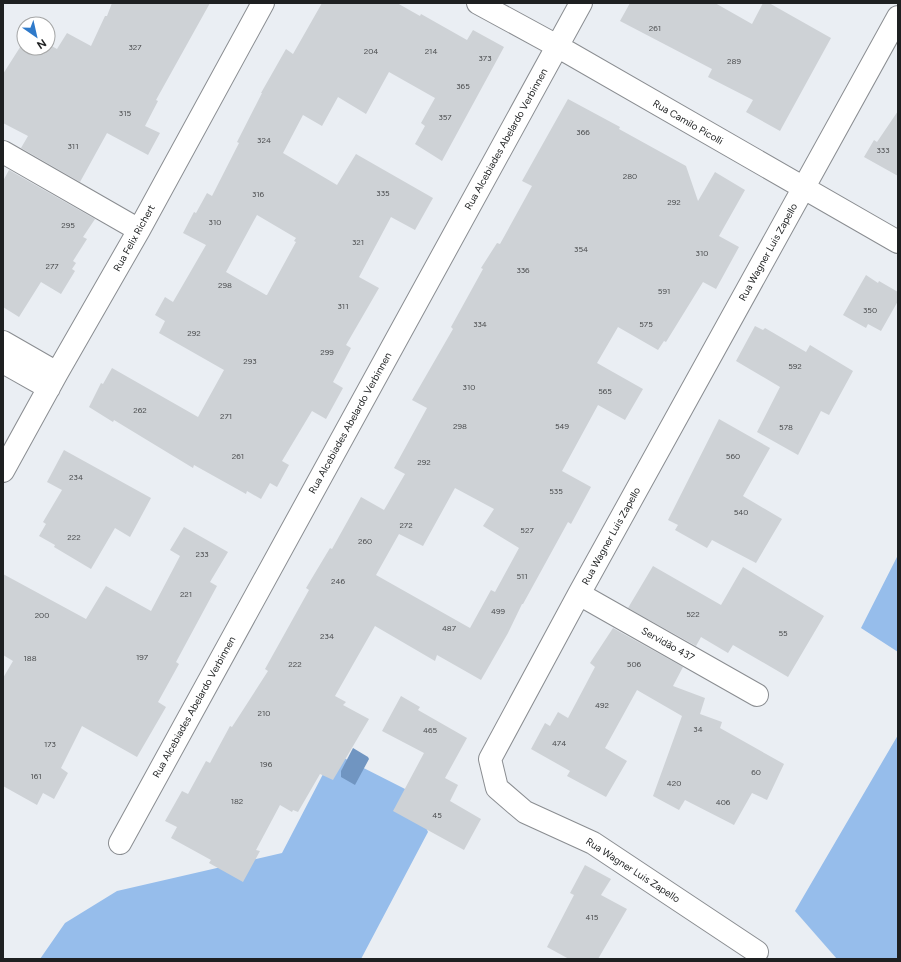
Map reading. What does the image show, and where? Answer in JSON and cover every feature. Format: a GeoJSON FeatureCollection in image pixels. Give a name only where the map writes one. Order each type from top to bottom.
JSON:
{"type":"FeatureCollection","features":[{"type":"Feature","properties":{"kind":"street","name":"Rua Felix Richert"},"geometry":{"type":"LineString","coordinates":[[3,471],[139,230],[263,3]]}},
{"type":"Feature","properties":{"kind":"street","name":"Rua Camilo Picolli"},"geometry":{"type":"LineString","coordinates":[[478,3],[557,46],[898,242]]}},
{"type":"Feature","properties":{"kind":"street","name":"Rua Alcebiades Abelardo Verbinnen"},"geometry":{"type":"LineString","coordinates":[[120,843],[581,3]]}},
{"type":"Feature","properties":{"kind":"street","name":"Rua Wagner Luis Zapello"},"geometry":{"type":"LineString","coordinates":[[757,952],[593,843],[525,812],[497,788],[490,759],[579,594],[898,17]]}},
{"type":"Feature","properties":{"kind":"street"},"geometry":{"type":"LineString","coordinates":[[3,152],[139,230]]}},
{"type":"Feature","properties":{"kind":"street"},"geometry":{"type":"LineString","coordinates":[[3,342],[53,381]]}},
{"type":"Feature","properties":{"kind":"street"},"geometry":{"type":"LineString","coordinates":[[3,362],[53,381]]}},
{"type":"Feature","properties":{"kind":"street","name":"Servidão 437"},"geometry":{"type":"LineString","coordinates":[[579,594],[758,694]]}},
{"type":"Feature","properties":{"kind":"shaded area"},"geometry":{"type":"Polygon","coordinates":[[[898,555],[898,652],[861,628],[898,555]]]}},
{"type":"Feature","properties":{"kind":"shaded area"},"geometry":{"type":"Polygon","coordinates":[[[898,735],[898,959],[837,959],[795,911],[898,735]]]}},
{"type":"Feature","properties":{"kind":"shaded area"},"geometry":{"type":"Polygon","coordinates":[[[353,748],[369,759],[355,785],[341,777],[341,771],[353,748]]]}},
{"type":"Feature","properties":{"kind":"shaded area"},"geometry":{"type":"Polygon","coordinates":[[[334,753],[409,791],[428,832],[361,959],[40,959],[65,923],[117,891],[282,853],[334,753]]]}},
{"type":"Feature","properties":{"kind":"building"},"geometry":{"type":"Polygon","coordinates":[[[112,3],[210,3],[156,100],[158,101],[145,126],[160,133],[148,155],[107,133],[80,182],[21,148],[28,136],[3,123],[3,74],[16,54],[16,56],[56,56],[56,48],[67,33],[91,46],[105,16],[107,16],[112,3]]]}},
{"type":"Feature","properties":{"kind":"building"},"geometry":{"type":"Polygon","coordinates":[[[322,3],[397,3],[420,16],[421,14],[467,40],[473,30],[504,47],[442,161],[415,144],[425,126],[421,123],[435,98],[389,72],[366,114],[338,97],[322,126],[303,115],[283,153],[337,185],[356,154],[433,198],[415,230],[391,217],[359,277],[379,288],[346,345],[351,348],[333,382],[343,388],[326,419],[312,411],[282,461],[289,465],[277,487],[270,483],[261,499],[247,491],[246,494],[194,465],[193,468],[114,420],[113,422],[89,407],[101,383],[103,384],[112,368],[198,417],[224,370],[159,333],[165,321],[155,315],[165,297],[173,302],[206,245],[183,233],[194,212],[196,213],[207,193],[212,196],[239,143],[237,142],[261,93],[286,49],[293,54],[322,3]],[[257,215],[226,272],[267,295],[296,242],[294,241],[296,238],[257,215]]]}},
{"type":"Feature","properties":{"kind":"building"},"geometry":{"type":"Polygon","coordinates":[[[630,3],[715,3],[752,24],[763,3],[769,3],[831,38],[780,131],[746,112],[753,100],[708,77],[712,69],[620,21],[630,3]]]}},
{"type":"Feature","properties":{"kind":"building"},"geometry":{"type":"Polygon","coordinates":[[[568,99],[620,127],[619,129],[686,166],[698,201],[715,172],[745,190],[719,236],[739,247],[716,289],[703,282],[666,342],[664,341],[658,350],[618,327],[597,363],[643,389],[625,420],[598,405],[562,471],[591,487],[571,524],[568,522],[481,680],[437,655],[435,661],[375,626],[335,696],[346,702],[343,705],[369,719],[333,780],[320,774],[298,812],[293,810],[292,812],[280,805],[256,850],[260,851],[243,882],[209,863],[211,860],[171,838],[177,827],[165,821],[182,791],[188,794],[206,761],[210,763],[230,726],[232,727],[268,671],[265,669],[309,590],[306,588],[330,548],[332,549],[361,497],[384,510],[405,474],[394,468],[427,408],[412,400],[453,329],[451,327],[483,269],[481,268],[497,243],[500,244],[532,186],[522,181],[568,99]],[[455,488],[423,546],[399,534],[376,575],[470,628],[491,590],[495,592],[519,548],[483,526],[494,509],[455,488]]]}},
{"type":"Feature","properties":{"kind":"building"},"geometry":{"type":"Polygon","coordinates":[[[898,111],[898,176],[864,157],[874,140],[877,142],[898,111]]]}},
{"type":"Feature","properties":{"kind":"building"},"geometry":{"type":"Polygon","coordinates":[[[9,170],[95,219],[83,237],[87,239],[73,261],[76,263],[72,269],[75,271],[61,294],[41,282],[19,317],[3,307],[3,181],[9,170]]]}},
{"type":"Feature","properties":{"kind":"building"},"geometry":{"type":"Polygon","coordinates":[[[866,275],[878,283],[879,281],[898,292],[898,301],[881,331],[868,324],[866,328],[843,315],[866,275]]]}},
{"type":"Feature","properties":{"kind":"building"},"geometry":{"type":"Polygon","coordinates":[[[755,326],[763,330],[765,328],[806,352],[810,345],[853,371],[829,415],[821,411],[798,455],[757,432],[780,387],[736,361],[755,326]]]}},
{"type":"Feature","properties":{"kind":"building"},"geometry":{"type":"Polygon","coordinates":[[[719,419],[770,448],[743,496],[782,519],[756,563],[712,540],[707,548],[675,530],[678,525],[668,520],[719,419]]]}},
{"type":"Feature","properties":{"kind":"building"},"geometry":{"type":"Polygon","coordinates":[[[64,450],[151,498],[130,537],[115,528],[91,569],[54,547],[55,545],[39,536],[46,524],[43,522],[62,490],[47,482],[64,450]]]}},
{"type":"Feature","properties":{"kind":"building"},"geometry":{"type":"Polygon","coordinates":[[[184,527],[228,552],[210,582],[217,586],[176,662],[179,664],[158,702],[166,707],[137,757],[82,726],[61,768],[68,773],[54,799],[43,793],[37,805],[3,786],[3,678],[13,661],[3,655],[3,574],[86,619],[106,586],[151,611],[180,556],[170,550],[184,527]]]}},
{"type":"Feature","properties":{"kind":"building"},"geometry":{"type":"Polygon","coordinates":[[[653,566],[721,605],[743,567],[824,616],[788,677],[733,645],[728,653],[701,637],[696,646],[628,608],[653,566]]]}},
{"type":"Feature","properties":{"kind":"building"},"geometry":{"type":"Polygon","coordinates":[[[613,628],[683,667],[673,686],[705,698],[700,714],[722,722],[720,728],[784,764],[767,800],[752,793],[734,825],[685,800],[679,810],[653,796],[682,716],[637,690],[605,748],[627,761],[606,797],[567,776],[570,771],[531,749],[545,723],[550,726],[558,712],[568,718],[595,667],[590,663],[613,628]]]}},
{"type":"Feature","properties":{"kind":"building"},"geometry":{"type":"Polygon","coordinates":[[[401,696],[420,707],[418,710],[467,738],[445,778],[458,785],[450,801],[481,819],[464,850],[393,811],[424,753],[382,731],[401,696]]]}},
{"type":"Feature","properties":{"kind":"building"},"geometry":{"type":"Polygon","coordinates":[[[585,865],[611,879],[601,895],[627,909],[598,959],[569,959],[547,947],[574,895],[570,893],[585,865]]]}}]}
